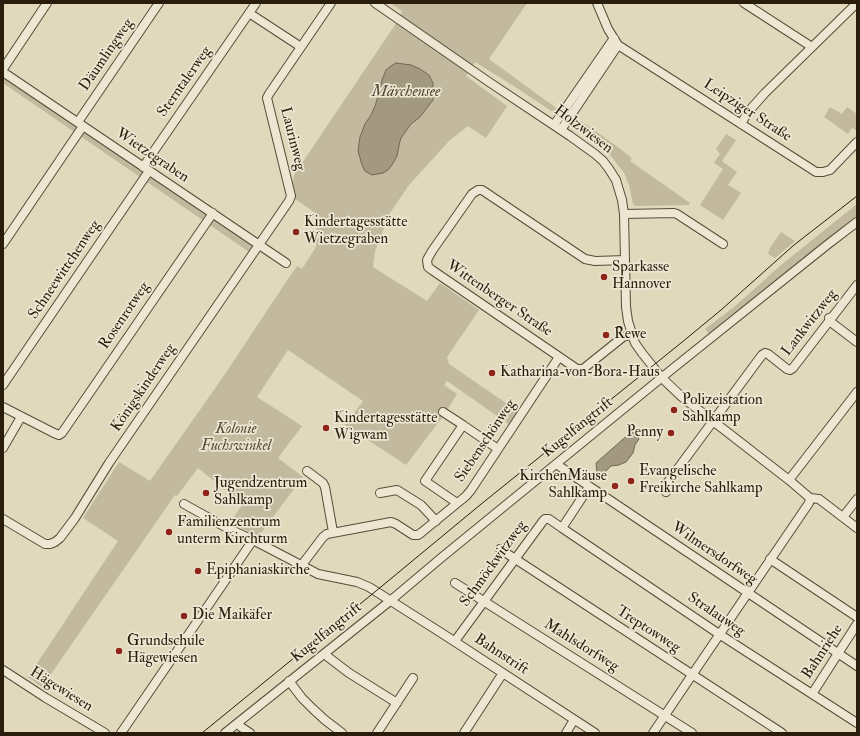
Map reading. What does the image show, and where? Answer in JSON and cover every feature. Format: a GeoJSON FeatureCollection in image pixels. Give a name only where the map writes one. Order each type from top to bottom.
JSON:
{"type":"FeatureCollection","features":[{"type":"Feature","properties":{"kind":"street"},"geometry":{"type":"LineString","coordinates":[[3,69],[47,3]]}},
{"type":"Feature","properties":{"kind":"street","name":"Däumlingweg"},"geometry":{"type":"LineString","coordinates":[[3,244],[159,3]]}},
{"type":"Feature","properties":{"kind":"street","name":"Sterntalerweg"},"geometry":{"type":"LineString","coordinates":[[146,168],[256,3]]}},
{"type":"Feature","properties":{"kind":"street","name":"Laurinweg"},"geometry":{"type":"LineString","coordinates":[[259,244],[291,196],[268,98],[269,94],[331,3]]}},
{"type":"Feature","properties":{"kind":"street","name":"Holzwiesen"},"geometry":{"type":"LineString","coordinates":[[375,3],[557,127],[595,154],[609,169],[616,180],[620,191],[624,214],[626,307],[628,321],[635,343],[642,354],[662,378],[682,396],[810,498],[819,499],[857,528]]}},
{"type":"Feature","properties":{"kind":"street"},"geometry":{"type":"LineString","coordinates":[[557,127],[616,42],[597,3]]}},
{"type":"Feature","properties":{"kind":"street"},"geometry":{"type":"LineString","coordinates":[[744,3],[812,47]]}},
{"type":"Feature","properties":{"kind":"street"},"geometry":{"type":"LineString","coordinates":[[741,124],[748,112],[765,93],[857,3]]}},
{"type":"Feature","properties":{"kind":"street"},"geometry":{"type":"LineString","coordinates":[[249,13],[301,47]]}},
{"type":"Feature","properties":{"kind":"street","name":"Leipziger Straße"},"geometry":{"type":"LineString","coordinates":[[616,42],[816,172],[830,170],[857,142]]}},
{"type":"Feature","properties":{"kind":"street","name":"Wietzegraben"},"geometry":{"type":"LineString","coordinates":[[3,72],[286,263]]}},
{"type":"Feature","properties":{"kind":"street","name":"Schneewittchenweg"},"geometry":{"type":"LineString","coordinates":[[3,385],[146,168]]}},
{"type":"Feature","properties":{"kind":"street","name":"Wittenberger Straße"},"geometry":{"type":"LineString","coordinates":[[625,260],[595,261],[585,259],[482,190],[478,190],[472,194],[427,260],[428,267],[432,270],[577,369],[583,369],[623,338],[632,334]]}},
{"type":"Feature","properties":{"kind":"street"},"geometry":{"type":"LineString","coordinates":[[624,214],[674,212],[723,244]]}},
{"type":"Feature","properties":{"kind":"street","name":"Rosenrotweg"},"geometry":{"type":"LineString","coordinates":[[21,416],[59,435],[62,432],[213,213]]}},
{"type":"Feature","properties":{"kind":"street","name":"Kugelfangtrift"},"geometry":{"type":"LineString","coordinates":[[225,733],[662,378],[857,222]]}},
{"type":"Feature","properties":{"kind":"street","name":"Königskinderweg"},"geometry":{"type":"LineString","coordinates":[[3,519],[45,544],[55,542],[60,538],[75,518],[114,456],[259,244]]}},
{"type":"Feature","properties":{"kind":"street","name":"Lankwitzweg"},"geometry":{"type":"LineString","coordinates":[[666,492],[668,482],[762,355],[765,353],[768,354],[787,368],[793,368],[857,285]]}},
{"type":"Feature","properties":{"kind":"street"},"geometry":{"type":"LineString","coordinates":[[830,319],[832,323],[857,342]]}},
{"type":"Feature","properties":{"kind":"street","name":"Siebenschönweg"},"geometry":{"type":"LineString","coordinates":[[301,566],[322,537],[326,534],[391,522],[413,535],[418,535],[436,521],[471,490],[560,357]]}},
{"type":"Feature","properties":{"kind":"street"},"geometry":{"type":"LineString","coordinates":[[789,480],[857,392]]}},
{"type":"Feature","properties":{"kind":"street"},"geometry":{"type":"LineString","coordinates":[[3,408],[21,416],[3,448]]}},
{"type":"Feature","properties":{"kind":"street"},"geometry":{"type":"LineString","coordinates":[[443,412],[498,449]]}},
{"type":"Feature","properties":{"kind":"street"},"geometry":{"type":"LineString","coordinates":[[457,503],[425,481],[463,425]]}},
{"type":"Feature","properties":{"kind":"street","name":"Wilmersdorfweg"},"geometry":{"type":"LineString","coordinates":[[556,464],[857,666]]}},
{"type":"Feature","properties":{"kind":"street"},"geometry":{"type":"LineString","coordinates":[[307,471],[323,483],[325,487],[333,532]]}},
{"type":"Feature","properties":{"kind":"street"},"geometry":{"type":"LineString","coordinates":[[562,528],[589,487]]}},
{"type":"Feature","properties":{"kind":"street"},"geometry":{"type":"LineString","coordinates":[[380,493],[397,490],[421,505],[436,521]]}},
{"type":"Feature","properties":{"kind":"street"},"geometry":{"type":"LineString","coordinates":[[653,733],[809,503],[810,498]]}},
{"type":"Feature","properties":{"kind":"street"},"geometry":{"type":"LineString","coordinates":[[843,517],[857,498]]}},
{"type":"Feature","properties":{"kind":"street"},"geometry":{"type":"LineString","coordinates":[[184,504],[227,528],[318,574],[364,584],[390,600]]}},
{"type":"Feature","properties":{"kind":"street","name":"Schmöckwitzweg"},"geometry":{"type":"LineString","coordinates":[[455,641],[543,521],[545,519],[549,519],[562,528]]}},
{"type":"Feature","properties":{"kind":"street","name":"Stralauweg"},"geometry":{"type":"LineString","coordinates":[[562,528],[719,634],[857,724]]}},
{"type":"Feature","properties":{"kind":"street"},"geometry":{"type":"LineString","coordinates":[[121,733],[253,540]]}},
{"type":"Feature","properties":{"kind":"street","name":"Treptowweg"},"geometry":{"type":"LineString","coordinates":[[500,549],[782,733]]}},
{"type":"Feature","properties":{"kind":"street"},"geometry":{"type":"LineString","coordinates":[[770,559],[857,617]]}},
{"type":"Feature","properties":{"kind":"street","name":"Mahlsdorfweg"},"geometry":{"type":"LineString","coordinates":[[456,583],[692,733]]}},
{"type":"Feature","properties":{"kind":"street","name":"Bahnstrift"},"geometry":{"type":"LineString","coordinates":[[390,600],[595,733]]}},
{"type":"Feature","properties":{"kind":"street","name":"Bahnriehe"},"geometry":{"type":"LineString","coordinates":[[812,694],[857,624]]}},
{"type":"Feature","properties":{"kind":"street"},"geometry":{"type":"LineString","coordinates":[[325,653],[349,673],[397,703]]}},
{"type":"Feature","properties":{"kind":"street"},"geometry":{"type":"LineString","coordinates":[[464,733],[503,673]]}},
{"type":"Feature","properties":{"kind":"street","name":"Hägewiesen"},"geometry":{"type":"LineString","coordinates":[[4,674],[105,733]]}},
{"type":"Feature","properties":{"kind":"street"},"geometry":{"type":"LineString","coordinates":[[377,733],[413,678]]}},
{"type":"Feature","properties":{"kind":"street"},"geometry":{"type":"LineString","coordinates":[[290,681],[302,698],[313,709],[342,733]]}},
{"type":"Feature","properties":{"kind":"street"},"geometry":{"type":"LineString","coordinates":[[566,733],[574,720]]}},
{"type":"Feature","properties":{"kind":"street"},"geometry":{"type":"LineString","coordinates":[[238,723],[250,733]]}},
{"type":"Feature","properties":{"kind":"green space","name":"Kolonie Fuchswinkel"},"geometry":{"type":"Polygon","coordinates":[[[390,3],[527,3],[489,59],[559,110],[556,114],[475,62],[466,76],[507,106],[486,138],[468,126],[450,140],[409,185],[390,213],[375,251],[373,267],[427,301],[440,283],[479,310],[447,357],[449,364],[522,414],[513,427],[447,381],[444,385],[457,394],[444,415],[406,465],[345,425],[363,401],[288,350],[257,397],[302,426],[278,458],[303,477],[258,537],[230,522],[243,504],[198,468],[177,496],[175,495],[42,687],[28,677],[118,541],[83,518],[119,462],[150,481],[223,377],[297,266],[302,269],[316,247],[317,223],[321,217],[291,196],[294,175],[399,19],[402,11],[390,3]]]}},
{"type":"Feature","properties":{"kind":"green space"},"geometry":{"type":"Polygon","coordinates":[[[3,72],[259,244],[252,254],[3,83],[3,72]]]}},
{"type":"Feature","properties":{"kind":"green space"},"geometry":{"type":"Polygon","coordinates":[[[830,107],[842,114],[847,107],[857,114],[857,131],[852,128],[848,134],[824,117],[830,107]]]}},
{"type":"Feature","properties":{"kind":"green space"},"geometry":{"type":"Polygon","coordinates":[[[581,121],[632,158],[630,161],[690,203],[689,205],[635,206],[633,204],[629,185],[624,173],[605,150],[578,129],[581,121]]]}},
{"type":"Feature","properties":{"kind":"green space"},"geometry":{"type":"Polygon","coordinates":[[[726,134],[736,140],[722,161],[737,172],[728,185],[741,193],[723,220],[700,205],[723,169],[714,163],[720,154],[716,149],[726,134]]]}},
{"type":"Feature","properties":{"kind":"green space"},"geometry":{"type":"Polygon","coordinates":[[[857,204],[857,216],[709,334],[705,329],[734,307],[781,265],[857,204]]]}},
{"type":"Feature","properties":{"kind":"green space"},"geometry":{"type":"Polygon","coordinates":[[[781,232],[795,241],[775,258],[768,254],[770,248],[781,232]]]}},
{"type":"Feature","properties":{"kind":"water","name":"Märchensee"},"geometry":{"type":"Polygon","coordinates":[[[396,63],[411,65],[429,75],[433,83],[433,100],[420,117],[411,124],[401,138],[397,156],[388,170],[383,173],[372,175],[365,171],[362,165],[358,151],[360,137],[375,106],[386,70],[396,63]]]}},
{"type":"Feature","properties":{"kind":"water"},"geometry":{"type":"Polygon","coordinates":[[[633,432],[636,433],[639,439],[635,445],[633,453],[626,462],[611,466],[601,476],[597,477],[596,463],[633,432]]]}},
{"type":"Feature","properties":{"kind":"tram line"},"geometry":{"type":"LineString","coordinates":[[202,733],[480,505],[681,343],[721,310],[794,245],[857,196]]}},
{"type":"Feature","properties":{"kind":"place","name":"Kindertagesstätte Wietzegraben"},"geometry":{"type":"Point","coordinates":[296,232]}},
{"type":"Feature","properties":{"kind":"place","name":"Sparkasse Hannover"},"geometry":{"type":"Point","coordinates":[604,277]}},
{"type":"Feature","properties":{"kind":"place","name":"Rewe"},"geometry":{"type":"Point","coordinates":[606,335]}},
{"type":"Feature","properties":{"kind":"place","name":"Katharina-von-Bora-Haus"},"geometry":{"type":"Point","coordinates":[492,373]}},
{"type":"Feature","properties":{"kind":"place","name":"Polizeistation Sahlkamp"},"geometry":{"type":"Point","coordinates":[674,410]}},
{"type":"Feature","properties":{"kind":"place","name":"Kindertagesstätte Wigwam"},"geometry":{"type":"Point","coordinates":[326,428]}},
{"type":"Feature","properties":{"kind":"place","name":"Penny"},"geometry":{"type":"Point","coordinates":[671,433]}},
{"type":"Feature","properties":{"kind":"place","name":"Evangelische Freikirche Sahlkamp"},"geometry":{"type":"Point","coordinates":[631,481]}},
{"type":"Feature","properties":{"kind":"place","name":"KirchenMäuse Sahlkamp"},"geometry":{"type":"Point","coordinates":[615,486]}},
{"type":"Feature","properties":{"kind":"place","name":"Jugendzentrum Sahlkamp"},"geometry":{"type":"Point","coordinates":[206,493]}},
{"type":"Feature","properties":{"kind":"place","name":"Familienzentrum unterm Kirchturm"},"geometry":{"type":"Point","coordinates":[169,532]}},
{"type":"Feature","properties":{"kind":"place","name":"Epiphaniaskirche"},"geometry":{"type":"Point","coordinates":[198,571]}},
{"type":"Feature","properties":{"kind":"place","name":"Die Maikäfer"},"geometry":{"type":"Point","coordinates":[184,616]}},
{"type":"Feature","properties":{"kind":"place","name":"Grundschule Hägewiesen"},"geometry":{"type":"Point","coordinates":[119,651]}}]}
